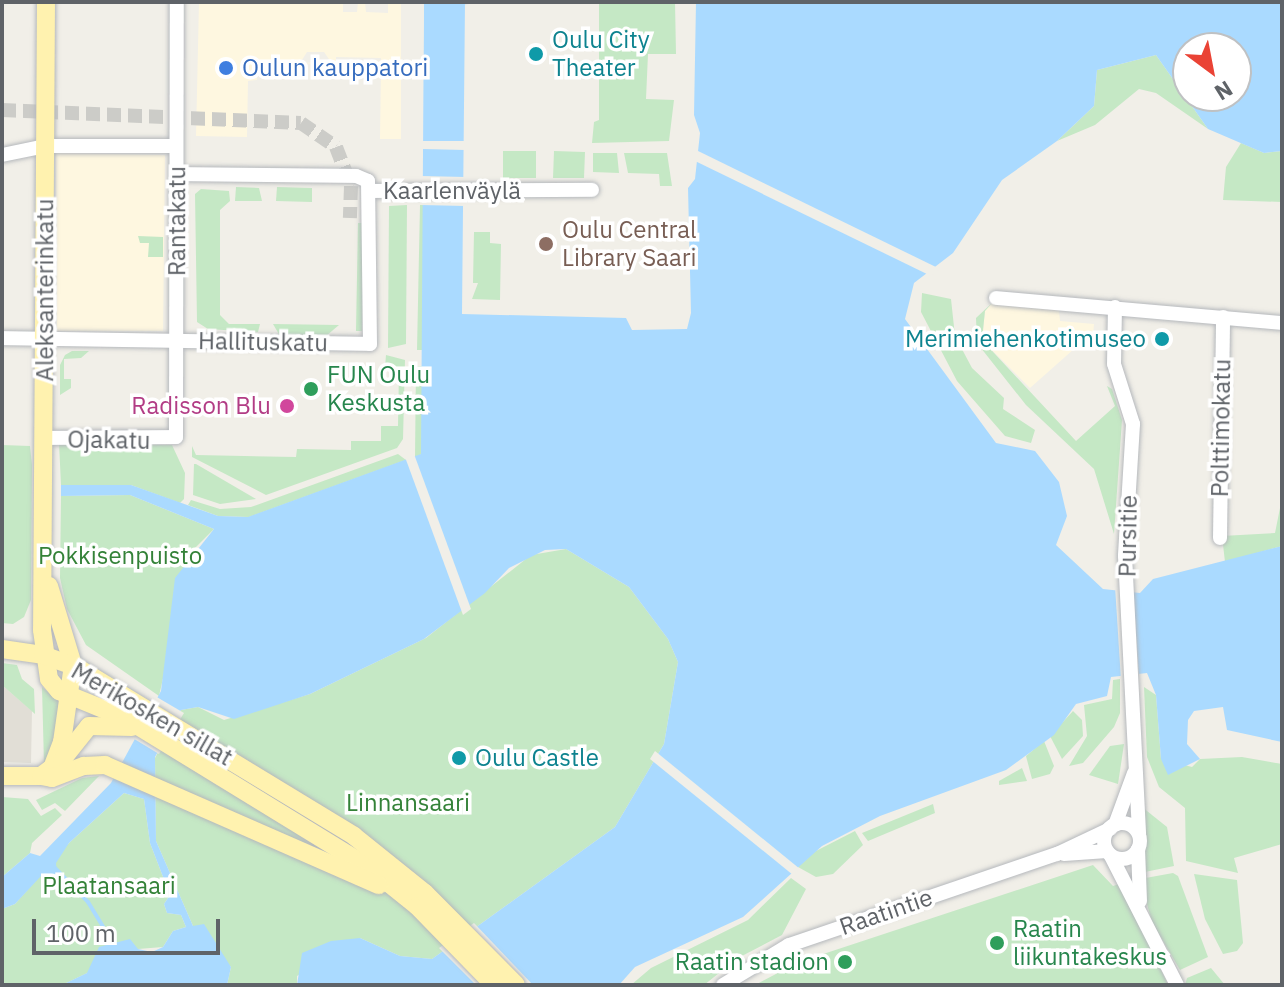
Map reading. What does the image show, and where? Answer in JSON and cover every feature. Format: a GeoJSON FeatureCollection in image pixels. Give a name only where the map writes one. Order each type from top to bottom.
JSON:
{"type":"FeatureCollection","features":[{"type":"Feature","properties":{"kind":"main road","name":"Aleksanterinkatu"},"geometry":{"type":"LineString","coordinates":[[43,655],[46,577],[46,2]]}},
{"type":"Feature","properties":{"kind":"main road","name":"Aleksanterinkatu"},"geometry":{"type":"LineString","coordinates":[[46,577],[73,665]]}},
{"type":"Feature","properties":{"kind":"main road"},"geometry":{"type":"LineString","coordinates":[[2,649],[43,655]]}},
{"type":"Feature","properties":{"kind":"main road","name":"Merikosken sillat"},"geometry":{"type":"LineString","coordinates":[[43,655],[73,665],[354,836],[494,985]]}},
{"type":"Feature","properties":{"kind":"main road","name":"Merikosken sillat"},"geometry":{"type":"LineString","coordinates":[[43,655],[49,679],[70,698],[147,731],[371,869],[415,898],[516,985]]}},
{"type":"Feature","properties":{"kind":"main road"},"geometry":{"type":"LineString","coordinates":[[47,772],[70,698],[73,665]]}},
{"type":"Feature","properties":{"kind":"main road"},"geometry":{"type":"LineString","coordinates":[[2,776],[47,772],[89,726],[123,721]]}},
{"type":"Feature","properties":{"kind":"main road"},"geometry":{"type":"LineString","coordinates":[[47,772],[52,778],[84,766],[105,765],[415,898]]}},
{"type":"Feature","properties":{"kind":"street","name":"Rantakatu"},"geometry":{"type":"LineString","coordinates":[[174,440],[177,2]]}},
{"type":"Feature","properties":{"kind":"street"},"geometry":{"type":"LineString","coordinates":[[2,155],[46,146],[176,146]]}},
{"type":"Feature","properties":{"kind":"street","name":"Kaarlenväylä"},"geometry":{"type":"LineString","coordinates":[[177,174],[356,176],[368,181],[371,191],[592,190]]}},
{"type":"Feature","properties":{"kind":"street","name":"Hallituskatu"},"geometry":{"type":"LineString","coordinates":[[2,338],[370,344],[371,191]]}},
{"type":"Feature","properties":{"kind":"street"},"geometry":{"type":"LineString","coordinates":[[996,298],[1282,323]]}},
{"type":"Feature","properties":{"kind":"street","name":"Pursitie"},"geometry":{"type":"LineString","coordinates":[[1115,307],[1114,364],[1133,412],[1125,556],[1138,841]]}},
{"type":"Feature","properties":{"kind":"street","name":"Polttimokatu"},"geometry":{"type":"LineString","coordinates":[[1220,538],[1223,317]]}},
{"type":"Feature","properties":{"kind":"street","name":"Ojakatu"},"geometry":{"type":"LineString","coordinates":[[44,438],[174,440]]}},
{"type":"Feature","properties":{"kind":"street","name":"Pursitie"},"geometry":{"type":"LineString","coordinates":[[1112,827],[1136,769]]}},
{"type":"Feature","properties":{"kind":"street"},"geometry":{"type":"LineString","coordinates":[[1141,913],[1138,841],[1127,824],[1112,827],[1105,840],[1109,853],[1177,985]]}},
{"type":"Feature","properties":{"kind":"street","name":"Raatintie"},"geometry":{"type":"LineString","coordinates":[[723,985],[789,945],[1057,854],[1112,827]]}},
{"type":"Feature","properties":{"kind":"street"},"geometry":{"type":"LineString","coordinates":[[1109,853],[1126,859],[1138,841]]}},
{"type":"Feature","properties":{"kind":"street","name":"Raatintie"},"geometry":{"type":"LineString","coordinates":[[1057,854],[1109,853]]}},
{"type":"Feature","properties":{"kind":"shaded area","name":"Oulun kauppatori"},"geometry":{"type":"Polygon","coordinates":[[[199,2],[343,2],[343,12],[357,12],[358,2],[365,2],[366,12],[388,13],[388,2],[401,2],[401,139],[380,139],[381,64],[258,63],[257,80],[248,81],[247,137],[196,136],[199,2]],[[307,52],[300,63],[331,62],[324,52],[307,52]],[[336,57],[336,63],[381,63],[381,58],[336,57]]]}},
{"type":"Feature","properties":{"kind":"shaded area"},"geometry":{"type":"Polygon","coordinates":[[[56,153],[165,155],[163,331],[57,331],[56,153]]]}},
{"type":"Feature","properties":{"kind":"shaded area"},"geometry":{"type":"Polygon","coordinates":[[[993,302],[1059,309],[1060,321],[1094,324],[1092,347],[1074,349],[1030,388],[982,340],[985,311],[993,302]]]}},
{"type":"Feature","properties":{"kind":"shaded area"},"geometry":{"type":"Polygon","coordinates":[[[2,685],[32,711],[31,763],[2,762],[2,685]]]}},
{"type":"Feature","properties":{"kind":"green space"},"geometry":{"type":"Polygon","coordinates":[[[599,2],[675,2],[676,54],[648,54],[646,99],[674,100],[669,141],[592,143],[594,122],[599,120],[599,2]]]}},
{"type":"Feature","properties":{"kind":"green space"},"geometry":{"type":"Polygon","coordinates":[[[1156,55],[1172,78],[1172,104],[1156,93],[1139,89],[1095,125],[1057,141],[1094,106],[1097,70],[1156,55]]]}},
{"type":"Feature","properties":{"kind":"green space"},"geometry":{"type":"Polygon","coordinates":[[[1183,112],[1196,112],[1208,129],[1183,112]]]}},
{"type":"Feature","properties":{"kind":"green space"},"geometry":{"type":"Polygon","coordinates":[[[1241,143],[1264,153],[1282,151],[1282,202],[1223,200],[1226,167],[1241,143]]]}},
{"type":"Feature","properties":{"kind":"green space"},"geometry":{"type":"Polygon","coordinates":[[[503,151],[536,151],[536,178],[503,178],[503,151]]]}},
{"type":"Feature","properties":{"kind":"green space"},"geometry":{"type":"Polygon","coordinates":[[[554,151],[585,152],[584,178],[553,178],[554,151]]]}},
{"type":"Feature","properties":{"kind":"green space"},"geometry":{"type":"Polygon","coordinates":[[[593,153],[617,153],[619,173],[593,172],[593,153]]]}},
{"type":"Feature","properties":{"kind":"green space"},"geometry":{"type":"Polygon","coordinates":[[[624,153],[667,153],[672,186],[660,186],[659,174],[628,173],[624,153]]]}},
{"type":"Feature","properties":{"kind":"green space"},"geometry":{"type":"Polygon","coordinates":[[[236,187],[259,188],[262,201],[235,201],[236,187]]]}},
{"type":"Feature","properties":{"kind":"green space"},"geometry":{"type":"Polygon","coordinates":[[[277,187],[312,188],[312,202],[276,201],[277,187]]]}},
{"type":"Feature","properties":{"kind":"green space"},"geometry":{"type":"Polygon","coordinates":[[[201,189],[229,191],[230,201],[220,210],[220,315],[229,324],[260,324],[258,332],[208,329],[197,322],[195,194],[201,189]]]}},
{"type":"Feature","properties":{"kind":"green space"},"geometry":{"type":"Polygon","coordinates":[[[407,205],[406,344],[388,348],[389,206],[407,205]]]}},
{"type":"Feature","properties":{"kind":"green space"},"geometry":{"type":"Polygon","coordinates":[[[420,205],[424,205],[422,350],[417,350],[420,205]]]}},
{"type":"Feature","properties":{"kind":"green space"},"geometry":{"type":"Polygon","coordinates":[[[358,223],[365,223],[362,331],[356,331],[358,223]]]}},
{"type":"Feature","properties":{"kind":"green space"},"geometry":{"type":"Polygon","coordinates":[[[474,232],[490,232],[490,243],[501,244],[500,300],[472,299],[478,283],[473,283],[474,232]]]}},
{"type":"Feature","properties":{"kind":"green space"},"geometry":{"type":"Polygon","coordinates":[[[138,236],[163,237],[163,257],[148,257],[149,243],[140,243],[138,236]]]}},
{"type":"Feature","properties":{"kind":"green space"},"geometry":{"type":"Polygon","coordinates":[[[922,293],[951,299],[955,336],[972,368],[1004,398],[1003,409],[1035,430],[1031,443],[1005,436],[957,381],[921,312],[922,293]]]}},
{"type":"Feature","properties":{"kind":"green space"},"geometry":{"type":"Polygon","coordinates":[[[993,302],[985,311],[982,340],[1076,441],[1115,406],[1107,386],[1112,389],[1122,420],[1114,534],[1094,469],[1026,405],[977,343],[976,318],[993,302]]]}},
{"type":"Feature","properties":{"kind":"green space"},"geometry":{"type":"Polygon","coordinates":[[[273,324],[339,325],[326,336],[280,336],[273,324]]]}},
{"type":"Feature","properties":{"kind":"green space"},"geometry":{"type":"Polygon","coordinates":[[[72,351],[89,351],[81,358],[64,359],[64,379],[71,379],[71,388],[60,395],[60,365],[65,355],[72,351]]]}},
{"type":"Feature","properties":{"kind":"green space"},"geometry":{"type":"Polygon","coordinates":[[[386,355],[405,360],[403,439],[397,448],[266,495],[192,457],[192,446],[196,455],[296,457],[297,449],[351,450],[351,441],[381,441],[381,426],[398,426],[399,368],[385,367],[386,355]]]}},
{"type":"Feature","properties":{"kind":"green space"},"geometry":{"type":"Polygon","coordinates":[[[416,366],[422,366],[422,454],[415,457],[416,366]]]}},
{"type":"Feature","properties":{"kind":"green space"},"geometry":{"type":"Polygon","coordinates":[[[59,443],[172,445],[185,473],[184,499],[180,503],[131,485],[61,485],[59,443]]]}},
{"type":"Feature","properties":{"kind":"green space"},"geometry":{"type":"Polygon","coordinates":[[[2,445],[30,446],[32,465],[31,600],[24,617],[13,624],[2,623],[2,445]]]}},
{"type":"Feature","properties":{"kind":"green space"},"geometry":{"type":"Polygon","coordinates":[[[398,454],[406,460],[249,517],[218,516],[188,505],[191,500],[220,509],[251,507],[398,454]]]}},
{"type":"Feature","properties":{"kind":"green space"},"geometry":{"type":"Polygon","coordinates":[[[194,464],[256,499],[220,504],[193,495],[194,464]]]}},
{"type":"Feature","properties":{"kind":"green space","name":"Pokkisenpuisto"},"geometry":{"type":"Polygon","coordinates":[[[130,495],[214,529],[192,551],[159,696],[86,645],[67,609],[60,578],[61,496],[130,495]]]}},
{"type":"Feature","properties":{"kind":"green space"},"geometry":{"type":"Polygon","coordinates":[[[1282,498],[1282,546],[1225,562],[1222,536],[1275,533],[1282,498]]]}},
{"type":"Feature","properties":{"kind":"green space","name":"Linnansaari"},"geometry":{"type":"Polygon","coordinates":[[[566,549],[629,587],[668,639],[678,662],[664,744],[615,827],[432,959],[400,956],[360,938],[297,976],[297,985],[227,985],[231,967],[193,926],[156,841],[155,758],[181,710],[198,707],[224,720],[310,694],[426,638],[531,555],[566,549]]]}},
{"type":"Feature","properties":{"kind":"green space"},"geometry":{"type":"Polygon","coordinates":[[[2,663],[17,665],[22,679],[34,689],[35,714],[2,685],[2,663]]]}},
{"type":"Feature","properties":{"kind":"green space"},"geometry":{"type":"Polygon","coordinates":[[[1120,679],[1120,713],[1114,727],[1083,763],[1069,766],[1087,736],[1084,705],[1112,699],[1113,680],[1120,679]]]}},
{"type":"Feature","properties":{"kind":"green space"},"geometry":{"type":"Polygon","coordinates":[[[42,687],[59,702],[52,752],[44,764],[42,687]]]}},
{"type":"Feature","properties":{"kind":"green space"},"geometry":{"type":"Polygon","coordinates":[[[1144,687],[1156,695],[1161,759],[1192,767],[1200,759],[1242,757],[1282,764],[1282,844],[1234,858],[1238,873],[1186,861],[1185,808],[1159,787],[1147,757],[1144,687]]]}},
{"type":"Feature","properties":{"kind":"green space"},"geometry":{"type":"Polygon","coordinates":[[[1073,711],[1082,720],[1083,736],[1062,759],[1050,736],[1073,711]]]}},
{"type":"Feature","properties":{"kind":"green space"},"geometry":{"type":"Polygon","coordinates":[[[1044,741],[1054,766],[1050,774],[1032,779],[1026,756],[1044,741]]]}},
{"type":"Feature","properties":{"kind":"green space"},"geometry":{"type":"Polygon","coordinates":[[[1124,744],[1118,784],[1089,775],[1110,746],[1124,744]]]}},
{"type":"Feature","properties":{"kind":"green space"},"geometry":{"type":"Polygon","coordinates":[[[1022,768],[1027,781],[999,785],[999,781],[1022,768]]]}},
{"type":"Feature","properties":{"kind":"green space"},"geometry":{"type":"Polygon","coordinates":[[[99,776],[65,811],[55,803],[42,810],[36,800],[82,778],[99,776]]]}},
{"type":"Feature","properties":{"kind":"green space","name":"Plaatansaari"},"geometry":{"type":"Polygon","coordinates":[[[124,793],[144,799],[150,843],[170,895],[164,904],[167,913],[181,915],[186,927],[173,931],[163,947],[138,949],[62,985],[2,985],[2,909],[15,904],[69,843],[124,793]]]}},
{"type":"Feature","properties":{"kind":"green space"},"geometry":{"type":"Polygon","coordinates":[[[2,797],[28,799],[41,816],[55,808],[62,815],[32,843],[30,853],[2,877],[2,797]]]}},
{"type":"Feature","properties":{"kind":"green space"},"geometry":{"type":"Polygon","coordinates":[[[933,804],[935,813],[868,841],[862,833],[933,804]]]}},
{"type":"Feature","properties":{"kind":"green space"},"geometry":{"type":"Polygon","coordinates":[[[1142,807],[1167,827],[1174,866],[1140,873],[1145,844],[1142,807]]]}},
{"type":"Feature","properties":{"kind":"green space"},"geometry":{"type":"Polygon","coordinates":[[[855,831],[863,845],[833,874],[816,877],[798,867],[814,852],[855,831]]]}},
{"type":"Feature","properties":{"kind":"green space","name":"Raatin liikuntakeskus"},"geometry":{"type":"Polygon","coordinates":[[[1093,865],[1113,886],[1122,883],[1168,985],[755,985],[799,962],[1093,865]]]}},
{"type":"Feature","properties":{"kind":"green space"},"geometry":{"type":"Polygon","coordinates":[[[1173,873],[1178,876],[1208,957],[1180,970],[1152,922],[1140,879],[1173,873]]]}},
{"type":"Feature","properties":{"kind":"green space"},"geometry":{"type":"Polygon","coordinates":[[[1194,874],[1237,880],[1243,943],[1237,951],[1223,954],[1205,919],[1194,874]]]}},
{"type":"Feature","properties":{"kind":"green space"},"geometry":{"type":"Polygon","coordinates":[[[791,878],[806,889],[782,935],[738,958],[704,985],[631,985],[651,968],[748,920],[791,878]]]}},
{"type":"Feature","properties":{"kind":"green space"},"geometry":{"type":"Polygon","coordinates":[[[1211,968],[1225,985],[1185,985],[1187,978],[1211,968]]]}},
{"type":"Feature","properties":{"kind":"water"},"geometry":{"type":"Polygon","coordinates":[[[424,2],[465,2],[462,314],[626,318],[632,330],[687,329],[691,313],[688,188],[695,179],[700,133],[694,115],[696,2],[1282,2],[1282,151],[1264,153],[1208,129],[1196,112],[1252,112],[1252,32],[1172,32],[1172,78],[1156,55],[1097,70],[1094,106],[1057,141],[1002,180],[953,253],[914,283],[905,319],[996,443],[1035,451],[1059,482],[1067,516],[1056,545],[1103,589],[1140,593],[1153,579],[1282,546],[1282,742],[1227,730],[1223,707],[1194,711],[1188,720],[1187,744],[1200,759],[1168,775],[1161,759],[1156,695],[1147,673],[1111,677],[1107,696],[1076,704],[1054,735],[1006,770],[880,816],[822,846],[743,917],[635,967],[619,985],[297,985],[302,953],[331,941],[360,938],[400,956],[432,959],[615,827],[664,744],[678,662],[668,639],[629,587],[566,549],[545,550],[509,568],[485,593],[424,639],[310,694],[234,719],[198,707],[181,710],[155,757],[156,841],[193,926],[204,924],[231,967],[227,985],[62,985],[87,973],[99,947],[130,939],[138,949],[152,952],[163,947],[173,931],[186,927],[181,915],[167,913],[164,904],[170,895],[150,843],[144,799],[124,793],[69,843],[56,863],[57,874],[41,876],[15,904],[2,909],[2,877],[30,853],[40,856],[111,783],[161,691],[175,578],[214,529],[130,495],[61,496],[61,485],[131,485],[218,516],[248,517],[421,454],[424,2]]]}},
{"type":"Feature","properties":{"kind":"pier"},"geometry":{"type":"Polygon","coordinates":[[[420,2],[424,2],[422,136],[418,136],[420,2]]]}},
{"type":"Feature","properties":{"kind":"pier"},"geometry":{"type":"Polygon","coordinates":[[[422,141],[465,141],[465,150],[422,149],[422,141]]]}},
{"type":"Feature","properties":{"kind":"pier"},"geometry":{"type":"Polygon","coordinates":[[[694,149],[940,269],[931,276],[693,160],[694,149]]]}},
{"type":"Feature","properties":{"kind":"pier"},"geometry":{"type":"Polygon","coordinates":[[[422,176],[466,177],[466,206],[421,205],[422,176]]]}},
{"type":"Feature","properties":{"kind":"pier"},"geometry":{"type":"Polygon","coordinates":[[[414,454],[471,609],[463,615],[405,457],[414,454]]]}},
{"type":"Feature","properties":{"kind":"pier"},"geometry":{"type":"Polygon","coordinates":[[[1115,586],[1133,588],[1139,677],[1121,680],[1115,586]]]}},
{"type":"Feature","properties":{"kind":"pier"},"geometry":{"type":"Polygon","coordinates":[[[155,696],[184,713],[159,754],[131,737],[155,696]]]}},
{"type":"Feature","properties":{"kind":"pier"},"geometry":{"type":"Polygon","coordinates":[[[655,751],[800,869],[793,875],[650,759],[655,751]]]}},
{"type":"Feature","properties":{"kind":"pier"},"geometry":{"type":"Polygon","coordinates":[[[474,923],[533,985],[476,985],[439,948],[474,923]]]}},
{"type":"Feature","properties":{"kind":"waterway"},"geometry":{"type":"LineString","coordinates":[[54,867],[88,902],[113,943]]}},
{"type":"Feature","properties":{"kind":"tunnel"},"geometry":{"type":"LineString","coordinates":[[2,110],[301,123],[336,147],[351,186],[350,218]]}},
{"type":"Feature","properties":{"kind":"place","name":"Oulu City Theater"},"geometry":{"type":"Point","coordinates":[536,54]}},
{"type":"Feature","properties":{"kind":"place","name":"Oulun kauppatori"},"geometry":{"type":"Point","coordinates":[226,68]}},
{"type":"Feature","properties":{"kind":"place","name":"Oulu Central Library Saari"},"geometry":{"type":"Point","coordinates":[546,244]}},
{"type":"Feature","properties":{"kind":"place","name":"Merimiehenkotimuseo"},"geometry":{"type":"Point","coordinates":[1162,339]}},
{"type":"Feature","properties":{"kind":"place","name":"FUN Oulu Keskusta"},"geometry":{"type":"Point","coordinates":[311,389]}},
{"type":"Feature","properties":{"kind":"place","name":"Radisson Blu"},"geometry":{"type":"Point","coordinates":[287,406]}},
{"type":"Feature","properties":{"kind":"place","name":"Oulu Castle"},"geometry":{"type":"Point","coordinates":[459,758]}},
{"type":"Feature","properties":{"kind":"place","name":"Raatin liikuntakeskus"},"geometry":{"type":"Point","coordinates":[997,943]}},
{"type":"Feature","properties":{"kind":"place","name":"Raatin stadion"},"geometry":{"type":"Point","coordinates":[845,962]}}]}
